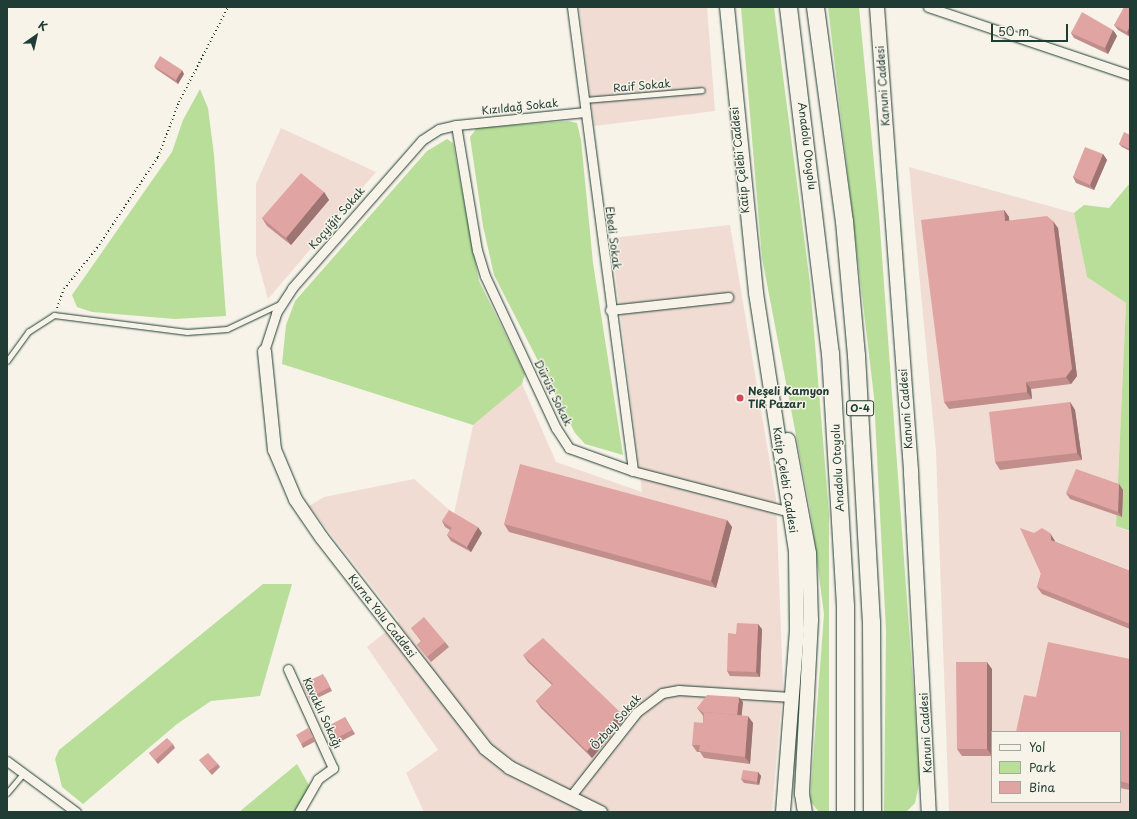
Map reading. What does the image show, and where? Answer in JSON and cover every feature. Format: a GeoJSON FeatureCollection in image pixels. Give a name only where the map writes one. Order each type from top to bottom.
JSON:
{"type":"FeatureCollection","features":[{"type":"Feature","properties":{"kind":"highway","name":"Anadolu Otoyolu"},"geometry":{"type":"LineString","coordinates":[[788,7],[830,353],[844,606],[845,812]]}},
{"type":"Feature","properties":{"kind":"highway","name":"O-4"},"geometry":{"type":"LineString","coordinates":[[815,7],[844,221],[857,362],[871,621],[872,812]]}},
{"type":"Feature","properties":{"kind":"main road","name":"Katip Çelebi Caddesi"},"geometry":{"type":"LineString","coordinates":[[727,7],[756,294],[790,512],[798,592],[783,812]]}},
{"type":"Feature","properties":{"kind":"main road","name":"Kanuni Caddesi"},"geometry":{"type":"LineString","coordinates":[[877,7],[911,473],[929,787],[929,812]]}},
{"type":"Feature","properties":{"kind":"main road"},"geometry":{"type":"LineString","coordinates":[[756,294],[795,472],[808,554],[811,620],[802,794],[805,812]]}},
{"type":"Feature","properties":{"kind":"main road"},"geometry":{"type":"LineString","coordinates":[[918,812],[929,787]]}},
{"type":"Feature","properties":{"kind":"street","name":"Ebedi Sokak"},"geometry":{"type":"LineString","coordinates":[[572,7],[610,310],[633,471]]}},
{"type":"Feature","properties":{"kind":"street"},"geometry":{"type":"LineString","coordinates":[[928,7],[1129,73]]}},
{"type":"Feature","properties":{"kind":"street","name":"Kızıldağ Sokak"},"geometry":{"type":"LineString","coordinates":[[456,126],[585,112]]}},
{"type":"Feature","properties":{"kind":"street","name":"Koçyiğit Sokak"},"geometry":{"type":"LineString","coordinates":[[264,351],[271,324],[281,303],[422,140],[439,129],[456,126]]}},
{"type":"Feature","properties":{"kind":"street","name":"Dürüst Sokak"},"geometry":{"type":"LineString","coordinates":[[456,126],[482,267],[556,428],[563,440],[578,454],[633,471],[790,512]]}},
{"type":"Feature","properties":{"kind":"street"},"geometry":{"type":"LineString","coordinates":[[610,310],[728,297]]}},
{"type":"Feature","properties":{"kind":"street","name":"Kurna Yolu Caddesi"},"geometry":{"type":"LineString","coordinates":[[264,351],[274,449],[288,484],[307,518],[485,748],[509,767],[600,812]]}},
{"type":"Feature","properties":{"kind":"street","name":"Kavaklı Sokağı"},"geometry":{"type":"LineString","coordinates":[[288,669],[333,768],[318,779],[300,812]]}},
{"type":"Feature","properties":{"kind":"street","name":"Özbay Sokak"},"geometry":{"type":"LineString","coordinates":[[570,797],[638,712],[662,693],[680,690],[791,697]]}},
{"type":"Feature","properties":{"kind":"street"},"geometry":{"type":"LineString","coordinates":[[7,761],[22,775],[76,812]]}},
{"type":"Feature","properties":{"kind":"lane","name":"Raif Sokak"},"geometry":{"type":"LineString","coordinates":[[584,100],[702,90]]}},
{"type":"Feature","properties":{"kind":"lane"},"geometry":{"type":"LineString","coordinates":[[7,361],[28,332],[54,314],[187,332],[227,329],[281,303]]}},
{"type":"Feature","properties":{"kind":"lane"},"geometry":{"type":"LineString","coordinates":[[7,793],[22,775]]}},
{"type":"Feature","properties":{"kind":"path"},"geometry":{"type":"LineString","coordinates":[[54,314],[64,289],[98,248],[158,157],[180,102],[228,7]]}},
{"type":"Feature","properties":{"kind":"shaded area"},"geometry":{"type":"Polygon","coordinates":[[[579,7],[707,7],[715,111],[594,126],[579,7]]]}},
{"type":"Feature","properties":{"kind":"shaded area"},"geometry":{"type":"Polygon","coordinates":[[[281,128],[376,172],[268,299],[256,255],[256,184],[281,128]]]}},
{"type":"Feature","properties":{"kind":"shaded area"},"geometry":{"type":"Polygon","coordinates":[[[909,167],[1074,213],[1087,277],[1126,303],[1116,526],[1130,532],[1130,812],[949,812],[936,451],[909,167]]]}},
{"type":"Feature","properties":{"kind":"shaded area"},"geometry":{"type":"Polygon","coordinates":[[[730,225],[776,499],[783,684],[772,812],[424,812],[406,773],[438,750],[367,647],[399,621],[309,506],[324,497],[414,479],[454,514],[474,421],[522,384],[556,462],[642,492],[611,238],[730,225]]]}},
{"type":"Feature","properties":{"kind":"green space"},"geometry":{"type":"Polygon","coordinates":[[[741,7],[774,7],[810,283],[829,513],[829,812],[819,812],[810,801],[824,614],[810,508],[762,258],[741,7]]]}},
{"type":"Feature","properties":{"kind":"green space"},"geometry":{"type":"Polygon","coordinates":[[[828,7],[859,7],[879,215],[920,779],[915,803],[906,812],[884,812],[886,631],[874,397],[828,7]]]}},
{"type":"Feature","properties":{"kind":"green space"},"geometry":{"type":"Polygon","coordinates":[[[200,89],[208,108],[214,155],[226,316],[175,319],[92,312],[77,307],[72,295],[172,152],[183,120],[200,89]]]}},
{"type":"Feature","properties":{"kind":"green space"},"geometry":{"type":"Polygon","coordinates":[[[568,121],[577,123],[581,140],[593,263],[623,455],[585,444],[575,433],[494,275],[483,226],[470,137],[477,128],[568,121]]]}},
{"type":"Feature","properties":{"kind":"green space"},"geometry":{"type":"Polygon","coordinates":[[[447,139],[453,143],[479,281],[525,374],[522,384],[473,425],[282,364],[286,325],[295,301],[427,151],[447,139]]]}},
{"type":"Feature","properties":{"kind":"green space"},"geometry":{"type":"Polygon","coordinates":[[[1130,183],[1130,531],[1116,526],[1126,303],[1087,277],[1074,213],[1084,205],[1109,208],[1130,183]]]}},
{"type":"Feature","properties":{"kind":"green space"},"geometry":{"type":"Polygon","coordinates":[[[263,584],[292,584],[260,696],[211,701],[177,724],[83,804],[62,787],[55,759],[59,750],[263,584]]]}},
{"type":"Feature","properties":{"kind":"green space"},"geometry":{"type":"Polygon","coordinates":[[[297,764],[310,787],[295,812],[239,812],[297,764]]]}},
{"type":"Feature","properties":{"kind":"building"},"geometry":{"type":"Polygon","coordinates":[[[1124,7],[1130,7],[1130,26],[1127,32],[1114,25],[1124,7]]]}},
{"type":"Feature","properties":{"kind":"building"},"geometry":{"type":"Polygon","coordinates":[[[1082,12],[1113,30],[1105,48],[1071,33],[1082,12]]]}},
{"type":"Feature","properties":{"kind":"building"},"geometry":{"type":"Polygon","coordinates":[[[160,56],[182,70],[176,80],[154,66],[160,56]]]}},
{"type":"Feature","properties":{"kind":"building"},"geometry":{"type":"Polygon","coordinates":[[[1124,132],[1130,135],[1130,149],[1119,144],[1124,132]]]}},
{"type":"Feature","properties":{"kind":"building"},"geometry":{"type":"Polygon","coordinates":[[[1085,147],[1103,154],[1090,185],[1073,177],[1085,147]]]}},
{"type":"Feature","properties":{"kind":"building"},"geometry":{"type":"Polygon","coordinates":[[[301,173],[324,192],[286,238],[262,218],[301,173]]]}},
{"type":"Feature","properties":{"kind":"building"},"geometry":{"type":"Polygon","coordinates":[[[1004,210],[1005,221],[1047,216],[1053,221],[1072,369],[1066,377],[1026,382],[1027,392],[944,402],[921,220],[1004,210]]]}},
{"type":"Feature","properties":{"kind":"building"},"geometry":{"type":"Polygon","coordinates":[[[1070,402],[1077,453],[995,462],[989,412],[1070,402]]]}},
{"type":"Feature","properties":{"kind":"building"},"geometry":{"type":"Polygon","coordinates":[[[520,464],[727,520],[711,581],[504,524],[520,464]]]}},
{"type":"Feature","properties":{"kind":"building"},"geometry":{"type":"Polygon","coordinates":[[[1076,469],[1119,484],[1118,512],[1066,493],[1076,469]]]}},
{"type":"Feature","properties":{"kind":"building"},"geometry":{"type":"Polygon","coordinates":[[[449,510],[478,527],[467,547],[447,535],[452,528],[442,521],[449,510]]]}},
{"type":"Feature","properties":{"kind":"building"},"geometry":{"type":"Polygon","coordinates":[[[1020,528],[1034,533],[1042,528],[1050,533],[1051,540],[1130,571],[1130,624],[1037,587],[1041,574],[1020,528]]]}},
{"type":"Feature","properties":{"kind":"building"},"geometry":{"type":"Polygon","coordinates":[[[424,617],[445,642],[427,657],[417,645],[422,641],[411,628],[424,617]]]}},
{"type":"Feature","properties":{"kind":"building"},"geometry":{"type":"Polygon","coordinates":[[[737,623],[758,624],[756,672],[727,671],[728,633],[736,634],[737,623]]]}},
{"type":"Feature","properties":{"kind":"building"},"geometry":{"type":"Polygon","coordinates":[[[543,638],[620,712],[587,751],[536,701],[553,684],[523,655],[543,638]]]}},
{"type":"Feature","properties":{"kind":"building"},"geometry":{"type":"Polygon","coordinates":[[[1048,642],[1130,659],[1130,784],[1121,781],[1121,731],[1016,731],[1024,695],[1036,697],[1048,642]]]}},
{"type":"Feature","properties":{"kind":"building"},"geometry":{"type":"Polygon","coordinates":[[[956,662],[987,662],[987,749],[957,749],[956,662]]]}},
{"type":"Feature","properties":{"kind":"building"},"geometry":{"type":"Polygon","coordinates":[[[323,674],[330,687],[309,698],[302,684],[323,674]]]}},
{"type":"Feature","properties":{"kind":"building"},"geometry":{"type":"Polygon","coordinates":[[[707,695],[739,697],[737,715],[704,713],[697,708],[707,695]]]}},
{"type":"Feature","properties":{"kind":"building"},"geometry":{"type":"Polygon","coordinates":[[[704,712],[748,716],[745,757],[699,751],[700,745],[692,745],[694,722],[703,723],[704,712]]]}},
{"type":"Feature","properties":{"kind":"building"},"geometry":{"type":"Polygon","coordinates":[[[345,717],[352,730],[331,741],[324,728],[345,717]]]}},
{"type":"Feature","properties":{"kind":"building"},"geometry":{"type":"Polygon","coordinates":[[[308,728],[313,737],[301,744],[296,735],[308,728]]]}},
{"type":"Feature","properties":{"kind":"building"},"geometry":{"type":"Polygon","coordinates":[[[167,738],[173,744],[155,760],[149,753],[167,738]]]}},
{"type":"Feature","properties":{"kind":"building"},"geometry":{"type":"Polygon","coordinates":[[[208,753],[218,764],[209,771],[199,760],[208,753]]]}},
{"type":"Feature","properties":{"kind":"building"},"geometry":{"type":"Polygon","coordinates":[[[743,770],[758,772],[757,782],[741,779],[743,770]]]}},
{"type":"Feature","properties":{"kind":"place","name":"Neşeli Kamyon TIR Pazarı"},"geometry":{"type":"Point","coordinates":[740,398]}}]}
